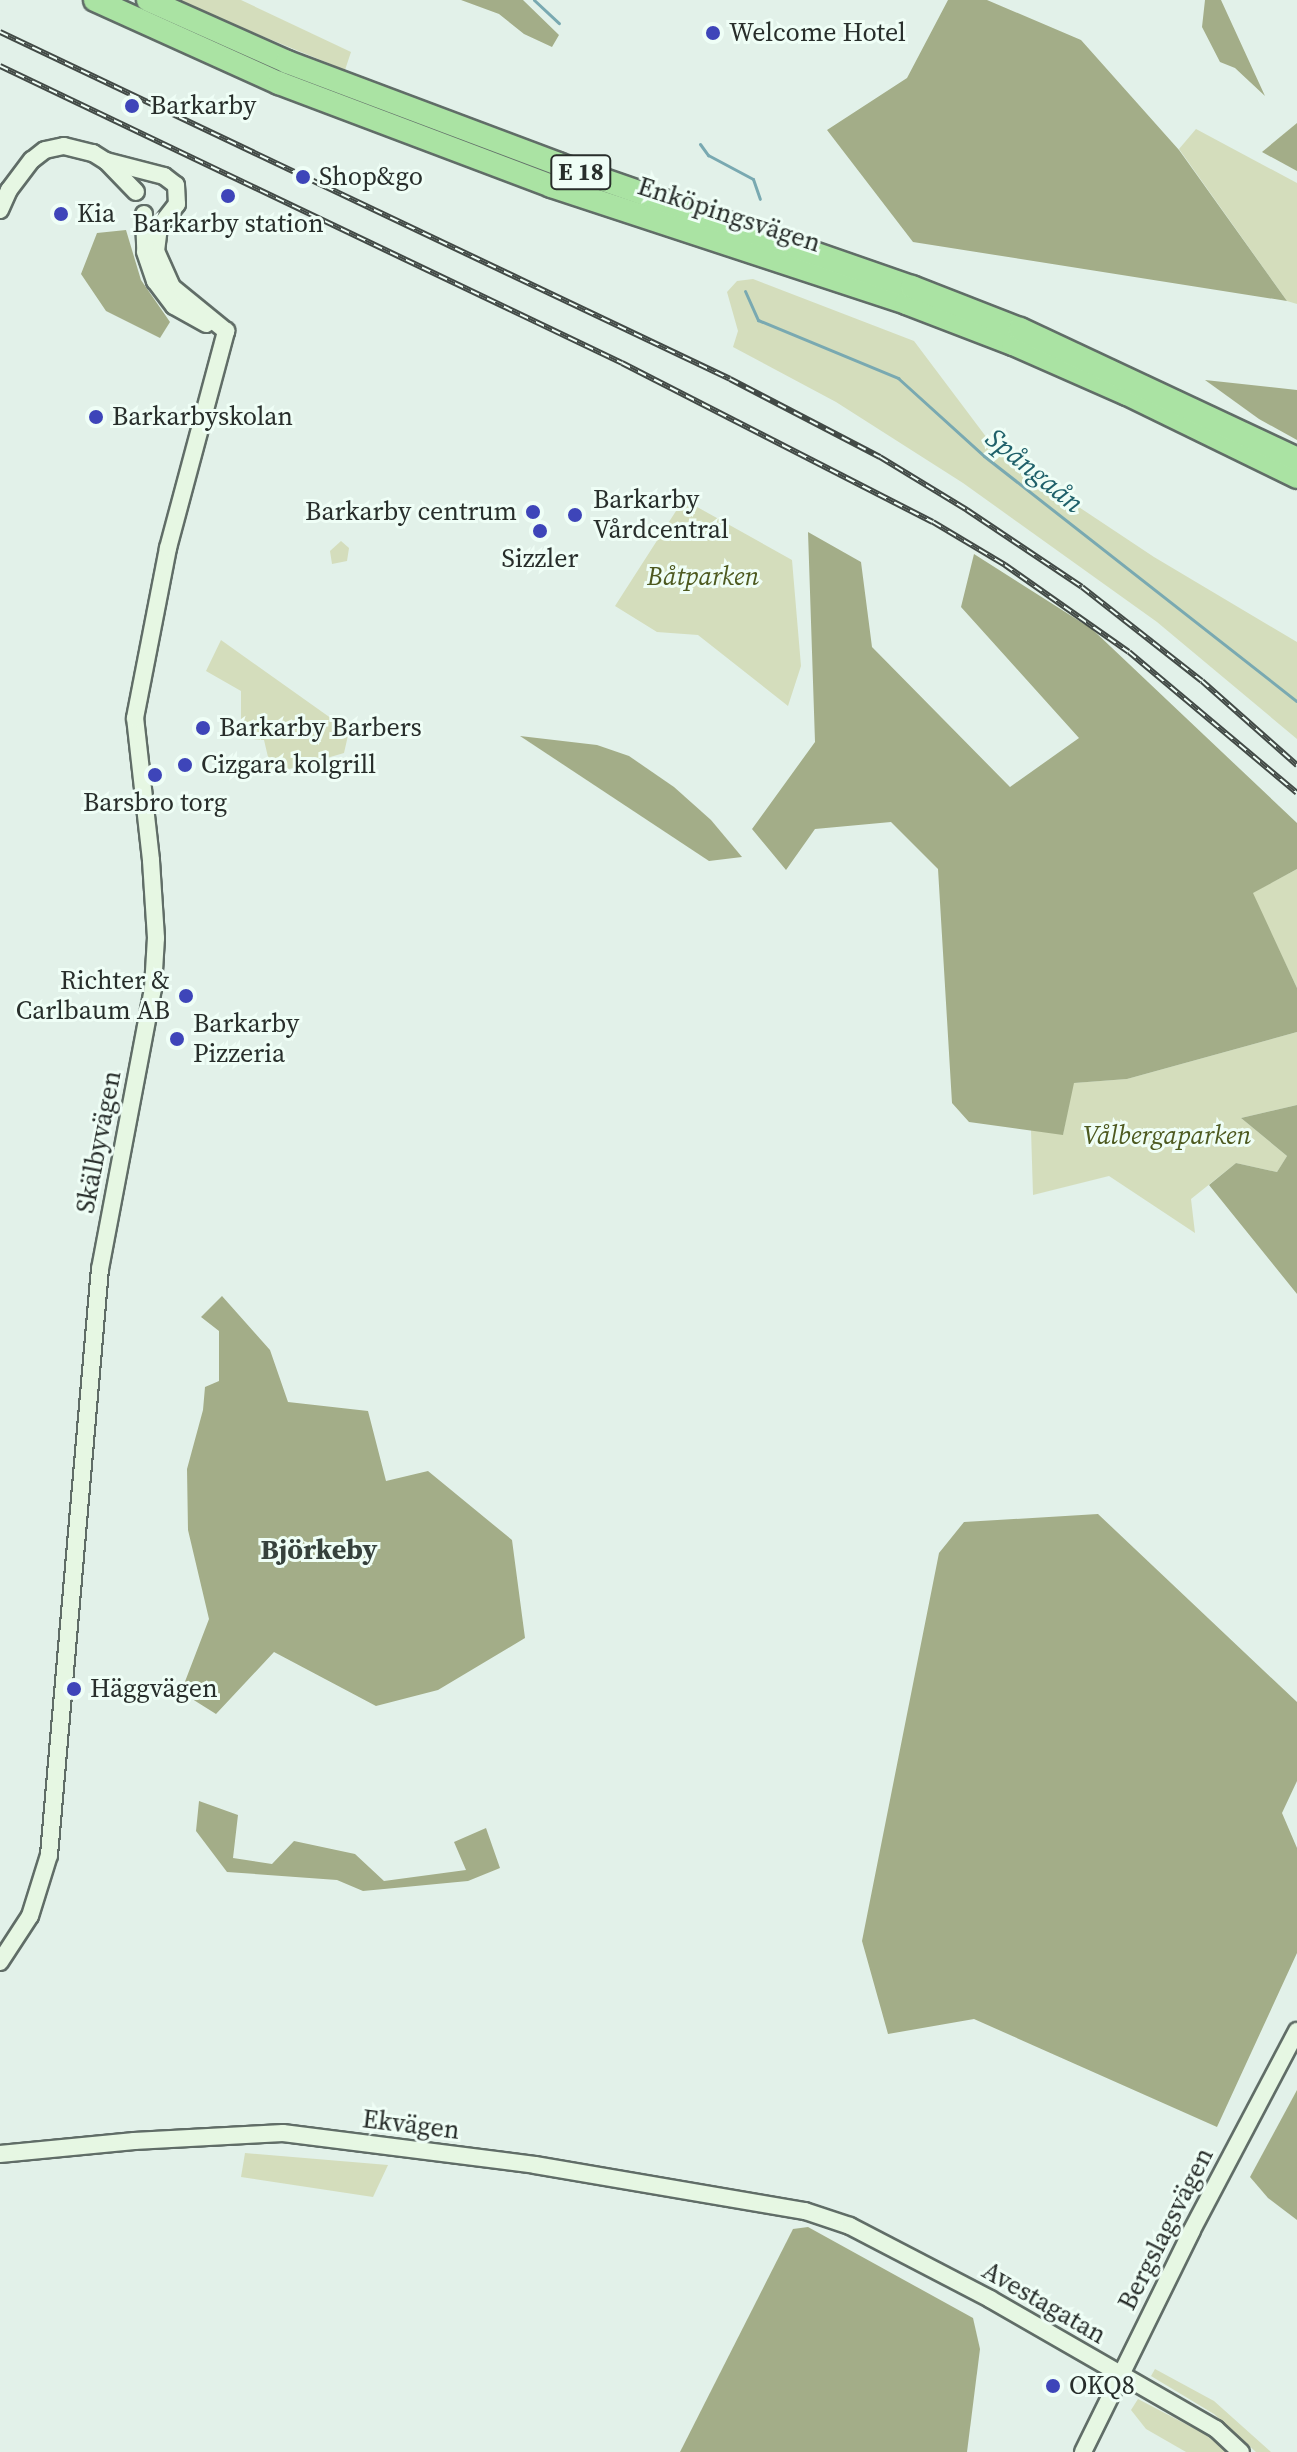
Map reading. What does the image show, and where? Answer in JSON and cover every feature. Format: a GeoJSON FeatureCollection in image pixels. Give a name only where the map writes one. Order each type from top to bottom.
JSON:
{"type":"FeatureCollection","features":[{"type":"Feature","properties":{"kind":"highway","name":"Enköpingsvägen"},"geometry":{"type":"LineString","coordinates":[[95,0],[279,83],[551,186],[892,298],[1013,344],[1127,394],[1297,477]]}},
{"type":"Feature","properties":{"kind":"highway","name":"Enköpingsvägen"},"geometry":{"type":"LineString","coordinates":[[148,0],[287,62],[1020,329],[1297,459]]}},
{"type":"Feature","properties":{"kind":"street"},"geometry":{"type":"LineString","coordinates":[[0,210],[17,177],[45,150],[74,146],[106,161],[169,178],[178,190],[177,204],[164,217],[156,237],[156,251],[172,287],[226,331]]}},
{"type":"Feature","properties":{"kind":"street"},"geometry":{"type":"LineString","coordinates":[[106,161],[136,192]]}},
{"type":"Feature","properties":{"kind":"street"},"geometry":{"type":"LineString","coordinates":[[155,175],[142,182],[136,192],[137,205],[144,214],[145,252],[163,294],[174,306],[199,321],[226,331]]}},
{"type":"Feature","properties":{"kind":"street"},"geometry":{"type":"LineString","coordinates":[[144,214],[164,217]]}},
{"type":"Feature","properties":{"kind":"street","name":"Skälbyvägen"},"geometry":{"type":"LineString","coordinates":[[0,1962],[30,1916],[49,1855],[100,1269],[153,988],[156,938],[135,718],[138,692],[168,548],[226,331]]}},
{"type":"Feature","properties":{"kind":"street","name":"Bergslagsvägen"},"geometry":{"type":"LineString","coordinates":[[1083,2452],[1297,2031]]}},
{"type":"Feature","properties":{"kind":"street","name":"Ekvägen"},"geometry":{"type":"LineString","coordinates":[[0,2154],[134,2141],[283,2133],[535,2165],[813,2213]]}},
{"type":"Feature","properties":{"kind":"street","name":"Avestagatan"},"geometry":{"type":"LineString","coordinates":[[813,2213],[881,2241],[1216,2429],[1241,2452]]}},
{"type":"Feature","properties":{"kind":"green space"},"geometry":{"type":"Polygon","coordinates":[[[174,0],[241,0],[351,52],[345,70],[174,0]]]}},
{"type":"Feature","properties":{"kind":"green space"},"geometry":{"type":"Polygon","coordinates":[[[461,0],[523,0],[559,35],[552,47],[524,34],[499,14],[461,0]]]}},
{"type":"Feature","properties":{"kind":"green space"},"geometry":{"type":"Polygon","coordinates":[[[948,0],[987,0],[1081,40],[1179,150],[1287,301],[913,242],[827,130],[907,78],[948,0]]]}},
{"type":"Feature","properties":{"kind":"green space"},"geometry":{"type":"Polygon","coordinates":[[[1205,0],[1221,0],[1265,96],[1235,68],[1220,62],[1202,27],[1205,0]]]}},
{"type":"Feature","properties":{"kind":"green space"},"geometry":{"type":"Polygon","coordinates":[[[1297,123],[1297,171],[1262,152],[1297,123]]]}},
{"type":"Feature","properties":{"kind":"green space"},"geometry":{"type":"Polygon","coordinates":[[[1196,129],[1297,183],[1297,304],[1287,301],[1179,149],[1196,129]]]}},
{"type":"Feature","properties":{"kind":"green space"},"geometry":{"type":"Polygon","coordinates":[[[126,230],[141,280],[170,322],[160,338],[106,311],[81,274],[97,233],[126,230]]]}},
{"type":"Feature","properties":{"kind":"green space"},"geometry":{"type":"Polygon","coordinates":[[[753,279],[914,341],[999,454],[1154,557],[1297,642],[1297,739],[1157,622],[963,483],[836,402],[733,347],[738,331],[727,292],[737,281],[753,279]]]}},
{"type":"Feature","properties":{"kind":"green space"},"geometry":{"type":"Polygon","coordinates":[[[1205,380],[1297,390],[1297,440],[1259,419],[1205,380]]]}},
{"type":"Feature","properties":{"kind":"green space","name":"Båtparken"},"geometry":{"type":"Polygon","coordinates":[[[690,503],[792,560],[801,666],[788,706],[698,635],[657,632],[615,606],[676,511],[690,503]]]}},
{"type":"Feature","properties":{"kind":"green space"},"geometry":{"type":"Polygon","coordinates":[[[808,532],[861,562],[872,647],[1010,787],[1079,738],[961,607],[974,554],[1092,629],[1297,823],[1297,869],[1253,893],[1297,988],[1297,1032],[1127,1079],[1074,1083],[1063,1135],[969,1122],[952,1103],[938,869],[891,822],[815,829],[786,870],[752,829],[815,742],[808,532]]]}},
{"type":"Feature","properties":{"kind":"green space"},"geometry":{"type":"Polygon","coordinates":[[[341,541],[349,548],[347,561],[332,564],[330,551],[341,541]]]}},
{"type":"Feature","properties":{"kind":"green space"},"geometry":{"type":"Polygon","coordinates":[[[221,640],[349,731],[344,753],[272,774],[264,740],[241,738],[241,691],[206,671],[221,640]]]}},
{"type":"Feature","properties":{"kind":"green space"},"geometry":{"type":"Polygon","coordinates":[[[520,736],[597,745],[629,756],[674,787],[711,820],[742,857],[709,861],[520,736]]]}},
{"type":"Feature","properties":{"kind":"green space"},"geometry":{"type":"Polygon","coordinates":[[[1297,869],[1297,988],[1252,893],[1297,869]]]}},
{"type":"Feature","properties":{"kind":"green space","name":"Vålbergaparken"},"geometry":{"type":"Polygon","coordinates":[[[1297,1032],[1297,1105],[1241,1118],[1287,1156],[1277,1172],[1236,1163],[1191,1199],[1195,1233],[1109,1176],[1033,1195],[1031,1130],[1063,1134],[1073,1083],[1127,1079],[1297,1032]]]}},
{"type":"Feature","properties":{"kind":"green space"},"geometry":{"type":"Polygon","coordinates":[[[1297,1105],[1297,1294],[1209,1185],[1236,1163],[1277,1172],[1287,1156],[1241,1118],[1297,1105]]]}},
{"type":"Feature","properties":{"kind":"green space"},"geometry":{"type":"Polygon","coordinates":[[[222,1296],[270,1350],[288,1402],[368,1411],[386,1481],[428,1471],[512,1540],[525,1638],[438,1690],[376,1706],[274,1652],[216,1714],[181,1692],[209,1619],[188,1530],[187,1469],[203,1410],[205,1387],[219,1381],[219,1331],[201,1317],[222,1296]]]}},
{"type":"Feature","properties":{"kind":"green space"},"geometry":{"type":"Polygon","coordinates":[[[1098,1514],[1297,1702],[1297,1781],[1282,1813],[1297,1848],[1297,1953],[1217,2127],[974,2019],[888,2034],[862,1941],[939,1553],[964,1522],[1098,1514]]]}},
{"type":"Feature","properties":{"kind":"green space"},"geometry":{"type":"Polygon","coordinates":[[[199,1801],[238,1815],[233,1858],[272,1864],[294,1841],[355,1854],[384,1881],[466,1870],[454,1842],[486,1828],[500,1868],[468,1881],[363,1891],[337,1880],[227,1872],[196,1831],[199,1801]]]}},
{"type":"Feature","properties":{"kind":"green space"},"geometry":{"type":"Polygon","coordinates":[[[1297,2090],[1297,2220],[1268,2198],[1250,2177],[1297,2090]]]}},
{"type":"Feature","properties":{"kind":"green space"},"geometry":{"type":"Polygon","coordinates":[[[245,2153],[388,2165],[373,2197],[241,2177],[245,2153]]]}},
{"type":"Feature","properties":{"kind":"green space"},"geometry":{"type":"Polygon","coordinates":[[[808,2227],[973,2318],[980,2349],[967,2452],[680,2452],[793,2229],[808,2227]]]}},
{"type":"Feature","properties":{"kind":"green space"},"geometry":{"type":"Polygon","coordinates":[[[1155,2369],[1214,2401],[1271,2452],[1256,2452],[1214,2414],[1151,2376],[1155,2369]]]}},
{"type":"Feature","properties":{"kind":"green space"},"geometry":{"type":"Polygon","coordinates":[[[1138,2399],[1203,2433],[1228,2452],[1186,2452],[1146,2429],[1131,2410],[1138,2399]]]}},
{"type":"Feature","properties":{"kind":"waterway"},"geometry":{"type":"LineString","coordinates":[[534,0],[559,23]]}},
{"type":"Feature","properties":{"kind":"waterway","name":"Spångaån"},"geometry":{"type":"LineString","coordinates":[[700,144],[708,155],[753,179],[760,199]]}},
{"type":"Feature","properties":{"kind":"waterway","name":"Spångaån"},"geometry":{"type":"LineString","coordinates":[[745,291],[758,320],[898,378],[984,456],[1297,701]]}},
{"type":"Feature","properties":{"kind":"railway"},"geometry":{"type":"LineString","coordinates":[[0,32],[730,379],[880,457],[967,510],[1082,587],[1202,681],[1297,765]]}},
{"type":"Feature","properties":{"kind":"railway"},"geometry":{"type":"LineString","coordinates":[[0,66],[622,363],[933,522],[1005,565],[1129,652],[1297,793]]}},
{"type":"Feature","properties":{"kind":"place","name":"Welcome Hotel"},"geometry":{"type":"Point","coordinates":[713,33]}},
{"type":"Feature","properties":{"kind":"place","name":"Barkarby"},"geometry":{"type":"Point","coordinates":[132,106]}},
{"type":"Feature","properties":{"kind":"place","name":"Shop&go"},"geometry":{"type":"Point","coordinates":[303,177]}},
{"type":"Feature","properties":{"kind":"place","name":"Barkarby station"},"geometry":{"type":"Point","coordinates":[228,196]}},
{"type":"Feature","properties":{"kind":"place","name":"Kia"},"geometry":{"type":"Point","coordinates":[61,214]}},
{"type":"Feature","properties":{"kind":"place","name":"Barkarbyskolan"},"geometry":{"type":"Point","coordinates":[96,417]}},
{"type":"Feature","properties":{"kind":"place","name":"Barkarby centrum"},"geometry":{"type":"Point","coordinates":[533,512]}},
{"type":"Feature","properties":{"kind":"place","name":"Barkarby Vårdcentral"},"geometry":{"type":"Point","coordinates":[575,515]}},
{"type":"Feature","properties":{"kind":"place","name":"Sizzler"},"geometry":{"type":"Point","coordinates":[540,531]}},
{"type":"Feature","properties":{"kind":"place","name":"Barkarby Barbers"},"geometry":{"type":"Point","coordinates":[203,728]}},
{"type":"Feature","properties":{"kind":"place","name":"Cizgara kolgrill"},"geometry":{"type":"Point","coordinates":[185,765]}},
{"type":"Feature","properties":{"kind":"place","name":"Barsbro torg"},"geometry":{"type":"Point","coordinates":[155,775]}},
{"type":"Feature","properties":{"kind":"place","name":"Richter & Carlbaum AB"},"geometry":{"type":"Point","coordinates":[186,996]}},
{"type":"Feature","properties":{"kind":"place","name":"Barkarby Pizzeria"},"geometry":{"type":"Point","coordinates":[177,1039]}},
{"type":"Feature","properties":{"kind":"place","name":"Häggvägen"},"geometry":{"type":"Point","coordinates":[74,1689]}},
{"type":"Feature","properties":{"kind":"place","name":"OKQ8"},"geometry":{"type":"Point","coordinates":[1053,2386]}},
{"type":"Feature","properties":{"kind":"district","name":"Björkeby"},"geometry":{"type":"Point","coordinates":[319,1549]}}]}
